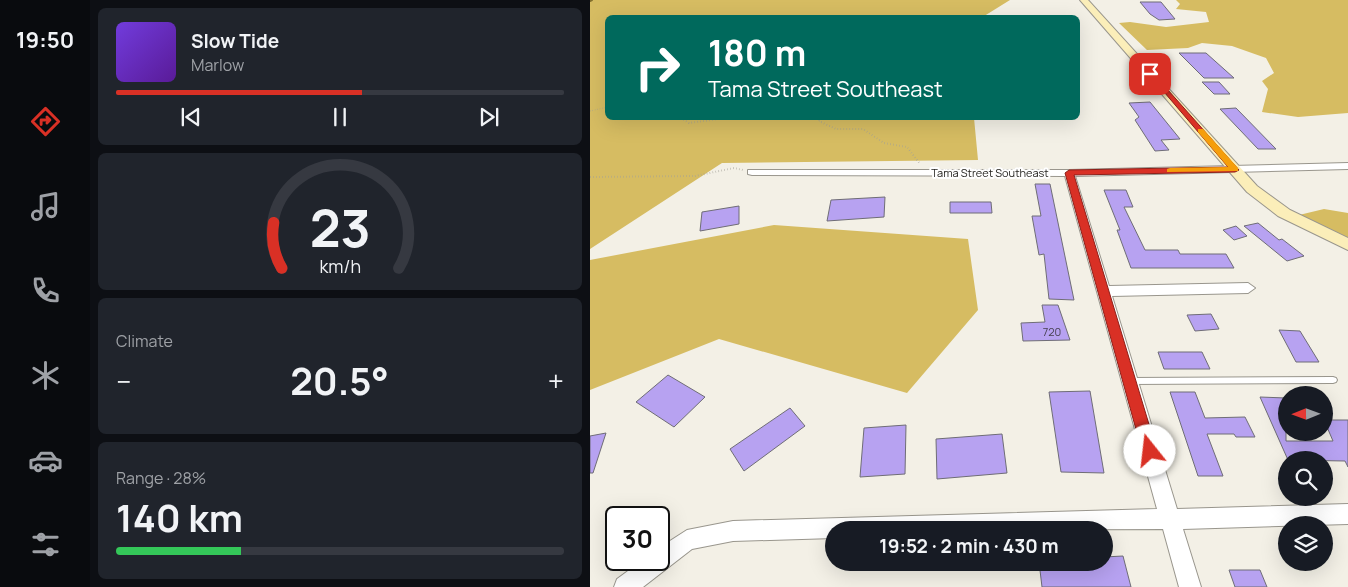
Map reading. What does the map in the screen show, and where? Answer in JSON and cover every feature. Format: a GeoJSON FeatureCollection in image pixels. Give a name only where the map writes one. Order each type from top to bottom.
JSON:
{"type":"FeatureCollection","features":[{"type":"Feature","properties":{"kind":"main road"},"geometry":{"type":"LineString","coordinates":[[1084,0],[1252,189],[1273,206],[1348,245]]}},
{"type":"Feature","properties":{"kind":"street","name":"Tama Street Southeast"},"geometry":{"type":"LineString","coordinates":[[752,172],[1069,173],[1348,166]]}},
{"type":"Feature","properties":{"kind":"street"},"geometry":{"type":"LineString","coordinates":[[1069,173],[1190,587]]}},
{"type":"Feature","properties":{"kind":"street"},"geometry":{"type":"LineString","coordinates":[[1103,291],[1248,288]]}},
{"type":"Feature","properties":{"kind":"street"},"geometry":{"type":"LineString","coordinates":[[625,587],[687,540],[733,531],[1348,514]]}},
{"type":"Feature","properties":{"kind":"lane"},"geometry":{"type":"LineString","coordinates":[[1130,382],[1333,380]]}},
{"type":"Feature","properties":{"kind":"path"},"geometry":{"type":"LineString","coordinates":[[590,111],[605,108]]}},
{"type":"Feature","properties":{"kind":"path"},"geometry":{"type":"LineString","coordinates":[[685,120],[690,123],[712,120]]}},
{"type":"Feature","properties":{"kind":"path"},"geometry":{"type":"LineString","coordinates":[[819,120],[836,130],[863,129],[884,143],[907,147],[927,173]]}},
{"type":"Feature","properties":{"kind":"path"},"geometry":{"type":"LineString","coordinates":[[590,177],[696,176],[734,168],[752,172]]}},
{"type":"Feature","properties":{"kind":"shaded area"},"geometry":{"type":"Polygon","coordinates":[[[590,0],[1010,0],[986,15],[605,15],[605,120],[974,120],[978,160],[722,163],[590,249],[590,0]]]}},
{"type":"Feature","properties":{"kind":"shaded area"},"geometry":{"type":"Polygon","coordinates":[[[1176,0],[1348,0],[1348,113],[1298,117],[1262,112],[1268,89],[1262,81],[1274,73],[1266,58],[1232,46],[1202,43],[1188,48],[1147,50],[1119,23],[1130,22],[1166,27],[1209,22],[1206,12],[1176,9],[1180,4],[1176,0]]]}},
{"type":"Feature","properties":{"kind":"shaded area"},"geometry":{"type":"Polygon","coordinates":[[[1324,209],[1348,213],[1348,238],[1299,215],[1324,209]]]}},
{"type":"Feature","properties":{"kind":"shaded area"},"geometry":{"type":"Polygon","coordinates":[[[774,225],[968,239],[978,310],[907,393],[719,339],[590,390],[590,260],[774,225]]]}},
{"type":"Feature","properties":{"kind":"building"},"geometry":{"type":"Polygon","coordinates":[[[1140,2],[1161,2],[1175,19],[1159,20],[1150,14],[1140,2]]]}},
{"type":"Feature","properties":{"kind":"building"},"geometry":{"type":"Polygon","coordinates":[[[1179,53],[1206,53],[1234,78],[1204,78],[1179,53]]]}},
{"type":"Feature","properties":{"kind":"building"},"geometry":{"type":"Polygon","coordinates":[[[1202,82],[1219,82],[1230,94],[1214,94],[1202,82]]]}},
{"type":"Feature","properties":{"kind":"building"},"geometry":{"type":"Polygon","coordinates":[[[1150,102],[1180,139],[1161,140],[1169,150],[1155,151],[1135,120],[1139,117],[1129,103],[1150,102]]]}},
{"type":"Feature","properties":{"kind":"building"},"geometry":{"type":"Polygon","coordinates":[[[1236,108],[1276,149],[1258,149],[1220,109],[1236,108]]]}},
{"type":"Feature","properties":{"kind":"building"},"geometry":{"type":"Polygon","coordinates":[[[1035,184],[1050,184],[1074,300],[1049,299],[1044,254],[1039,255],[1032,216],[1041,216],[1035,184]]]}},
{"type":"Feature","properties":{"kind":"building"},"geometry":{"type":"Polygon","coordinates":[[[1104,190],[1126,190],[1133,207],[1124,207],[1145,250],[1178,250],[1180,254],[1226,254],[1234,268],[1131,268],[1117,230],[1120,230],[1104,190]]]}},
{"type":"Feature","properties":{"kind":"building"},"geometry":{"type":"Polygon","coordinates":[[[885,197],[884,217],[827,221],[831,200],[885,197]]]}},
{"type":"Feature","properties":{"kind":"building"},"geometry":{"type":"Polygon","coordinates":[[[950,202],[991,202],[992,213],[950,213],[950,202]]]}},
{"type":"Feature","properties":{"kind":"building"},"geometry":{"type":"Polygon","coordinates":[[[739,206],[739,224],[700,231],[702,212],[739,206]]]}},
{"type":"Feature","properties":{"kind":"building"},"geometry":{"type":"Polygon","coordinates":[[[1258,223],[1279,240],[1282,239],[1304,256],[1287,261],[1244,226],[1258,223]]]}},
{"type":"Feature","properties":{"kind":"building"},"geometry":{"type":"Polygon","coordinates":[[[1236,226],[1247,236],[1234,240],[1223,230],[1236,226]]]}},
{"type":"Feature","properties":{"kind":"building"},"geometry":{"type":"Polygon","coordinates":[[[1042,305],[1058,305],[1070,340],[1023,341],[1021,323],[1045,322],[1042,305]]]}},
{"type":"Feature","properties":{"kind":"building"},"geometry":{"type":"Polygon","coordinates":[[[1211,314],[1219,329],[1195,331],[1187,315],[1211,314]]]}},
{"type":"Feature","properties":{"kind":"building"},"geometry":{"type":"Polygon","coordinates":[[[1279,330],[1300,331],[1319,362],[1296,362],[1279,330]]]}},
{"type":"Feature","properties":{"kind":"building"},"geometry":{"type":"Polygon","coordinates":[[[1158,352],[1202,352],[1210,369],[1164,369],[1158,352]]]}},
{"type":"Feature","properties":{"kind":"building"},"geometry":{"type":"Polygon","coordinates":[[[668,375],[705,397],[674,427],[636,402],[668,375]]]}},
{"type":"Feature","properties":{"kind":"building"},"geometry":{"type":"Polygon","coordinates":[[[1090,391],[1104,473],[1061,472],[1049,392],[1090,391]]]}},
{"type":"Feature","properties":{"kind":"building"},"geometry":{"type":"Polygon","coordinates":[[[1170,392],[1195,392],[1205,418],[1245,417],[1255,437],[1236,437],[1234,434],[1207,434],[1223,476],[1198,476],[1170,392]]]}},
{"type":"Feature","properties":{"kind":"building"},"geometry":{"type":"Polygon","coordinates":[[[1260,397],[1278,398],[1278,438],[1260,397]]]}},
{"type":"Feature","properties":{"kind":"building"},"geometry":{"type":"Polygon","coordinates":[[[790,408],[805,426],[744,471],[730,449],[790,408]]]}},
{"type":"Feature","properties":{"kind":"building"},"geometry":{"type":"Polygon","coordinates":[[[1333,420],[1348,420],[1348,467],[1345,461],[1333,461],[1333,451],[1284,451],[1280,441],[1333,441],[1333,420]]]}},
{"type":"Feature","properties":{"kind":"building"},"geometry":{"type":"Polygon","coordinates":[[[906,425],[905,474],[860,477],[864,428],[906,425]]]}},
{"type":"Feature","properties":{"kind":"building"},"geometry":{"type":"Polygon","coordinates":[[[606,433],[593,473],[590,473],[590,436],[606,433]]]}},
{"type":"Feature","properties":{"kind":"building"},"geometry":{"type":"Polygon","coordinates":[[[1002,434],[1007,473],[937,479],[936,439],[1002,434]]]}},
{"type":"Feature","properties":{"kind":"building"},"geometry":{"type":"Polygon","coordinates":[[[1123,556],[1131,587],[1042,587],[1040,571],[1113,571],[1113,557],[1123,556]]]}},
{"type":"Feature","properties":{"kind":"building"},"geometry":{"type":"Polygon","coordinates":[[[1229,570],[1260,570],[1267,587],[1235,587],[1229,570]]]}},
{"type":"Feature","properties":{"kind":"slow traffic"},"geometry":{"type":"LineString","coordinates":[[1170,170],[1235,170],[1200,131]]}},
{"type":"Feature","properties":{"kind":"route"},"geometry":{"type":"LineString","coordinates":[[1150,74],[1235,170],[1069,173],[1150,451]]}}]}
